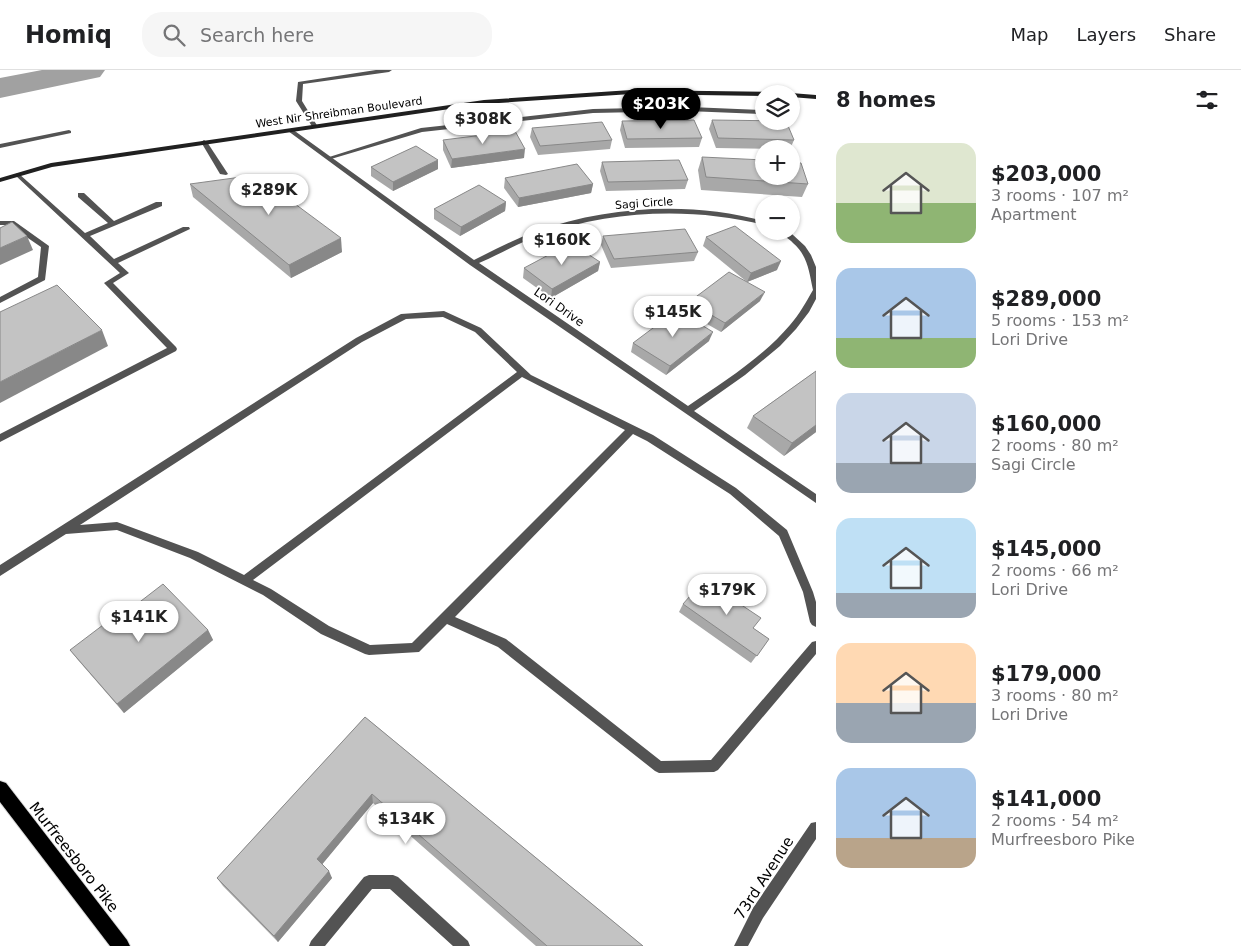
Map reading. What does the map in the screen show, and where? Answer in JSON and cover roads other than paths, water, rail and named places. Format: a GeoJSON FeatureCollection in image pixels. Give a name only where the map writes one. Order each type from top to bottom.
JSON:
{"type":"FeatureCollection","features":[{"type":"Feature","properties":{"kind":"main road","name":"West Nir Shreibman Boulevard"},"geometry":{"type":"LineString","coordinates":[[0,180],[51,165],[484,102],[631,92],[755,94]]}},
{"type":"Feature","properties":{"kind":"main road"},"geometry":{"type":"LineString","coordinates":[[800,95],[816,97]]}},
{"type":"Feature","properties":{"kind":"main road","name":"Murfreesboro Pike"},"geometry":{"type":"LineString","coordinates":[[0,789],[121,946]]}},
{"type":"Feature","properties":{"kind":"street"},"geometry":{"type":"LineString","coordinates":[[315,126],[299,101],[300,83],[389,70]]}},
{"type":"Feature","properties":{"kind":"street"},"geometry":{"type":"LineString","coordinates":[[682,92],[687,109]]}},
{"type":"Feature","properties":{"kind":"street"},"geometry":{"type":"LineString","coordinates":[[329,158],[422,130],[592,112],[687,109],[755,112]]}},
{"type":"Feature","properties":{"kind":"street","name":"Lori Drive"},"geometry":{"type":"LineString","coordinates":[[290,130],[473,263],[816,499]]}},
{"type":"Feature","properties":{"kind":"street"},"geometry":{"type":"LineString","coordinates":[[0,146],[69,132]]}},
{"type":"Feature","properties":{"kind":"street"},"geometry":{"type":"LineString","coordinates":[[204,142],[224,174]]}},
{"type":"Feature","properties":{"kind":"street"},"geometry":{"type":"LineString","coordinates":[[0,438],[173,349],[108,284],[125,273],[18,175]]}},
{"type":"Feature","properties":{"kind":"street"},"geometry":{"type":"LineString","coordinates":[[81,195],[113,224]]}},
{"type":"Feature","properties":{"kind":"street"},"geometry":{"type":"LineString","coordinates":[[84,236],[159,204]]}},
{"type":"Feature","properties":{"kind":"street","name":"Sagi Circle"},"geometry":{"type":"LineString","coordinates":[[473,263],[540,232],[580,221],[648,212],[727,214],[755,221]]}},
{"type":"Feature","properties":{"kind":"street"},"geometry":{"type":"LineString","coordinates":[[0,223],[11,223],[45,246],[42,278],[0,300]]}},
{"type":"Feature","properties":{"kind":"street"},"geometry":{"type":"LineString","coordinates":[[113,262],[186,229]]}},
{"type":"Feature","properties":{"kind":"street"},"geometry":{"type":"LineString","coordinates":[[687,411],[730,381],[791,330],[810,306],[816,290],[815,272],[810,257],[794,240]]}},
{"type":"Feature","properties":{"kind":"street"},"geometry":{"type":"LineString","coordinates":[[0,570],[359,340],[404,316],[444,314],[478,330],[528,378],[650,438],[733,491],[783,534],[808,592],[816,622]]}},
{"type":"Feature","properties":{"kind":"street"},"geometry":{"type":"LineString","coordinates":[[244,580],[522,372]]}},
{"type":"Feature","properties":{"kind":"street"},"geometry":{"type":"LineString","coordinates":[[65,530],[117,526],[194,555],[267,592],[325,630],[369,650],[415,648],[631,430]]}},
{"type":"Feature","properties":{"kind":"street"},"geometry":{"type":"LineString","coordinates":[[446,618],[502,643],[659,767],[714,766],[816,646]]}},
{"type":"Feature","properties":{"kind":"street","name":"73rd Avenue"},"geometry":{"type":"LineString","coordinates":[[741,946],[758,913],[816,828]]}},
{"type":"Feature","properties":{"kind":"street"},"geometry":{"type":"LineString","coordinates":[[316,946],[369,882],[393,882],[463,946]]}},
{"type":"Feature","properties":{"kind":"waterway"},"geometry":{"type":"LineString","coordinates":[[0,88],[89,70]]}}]}
